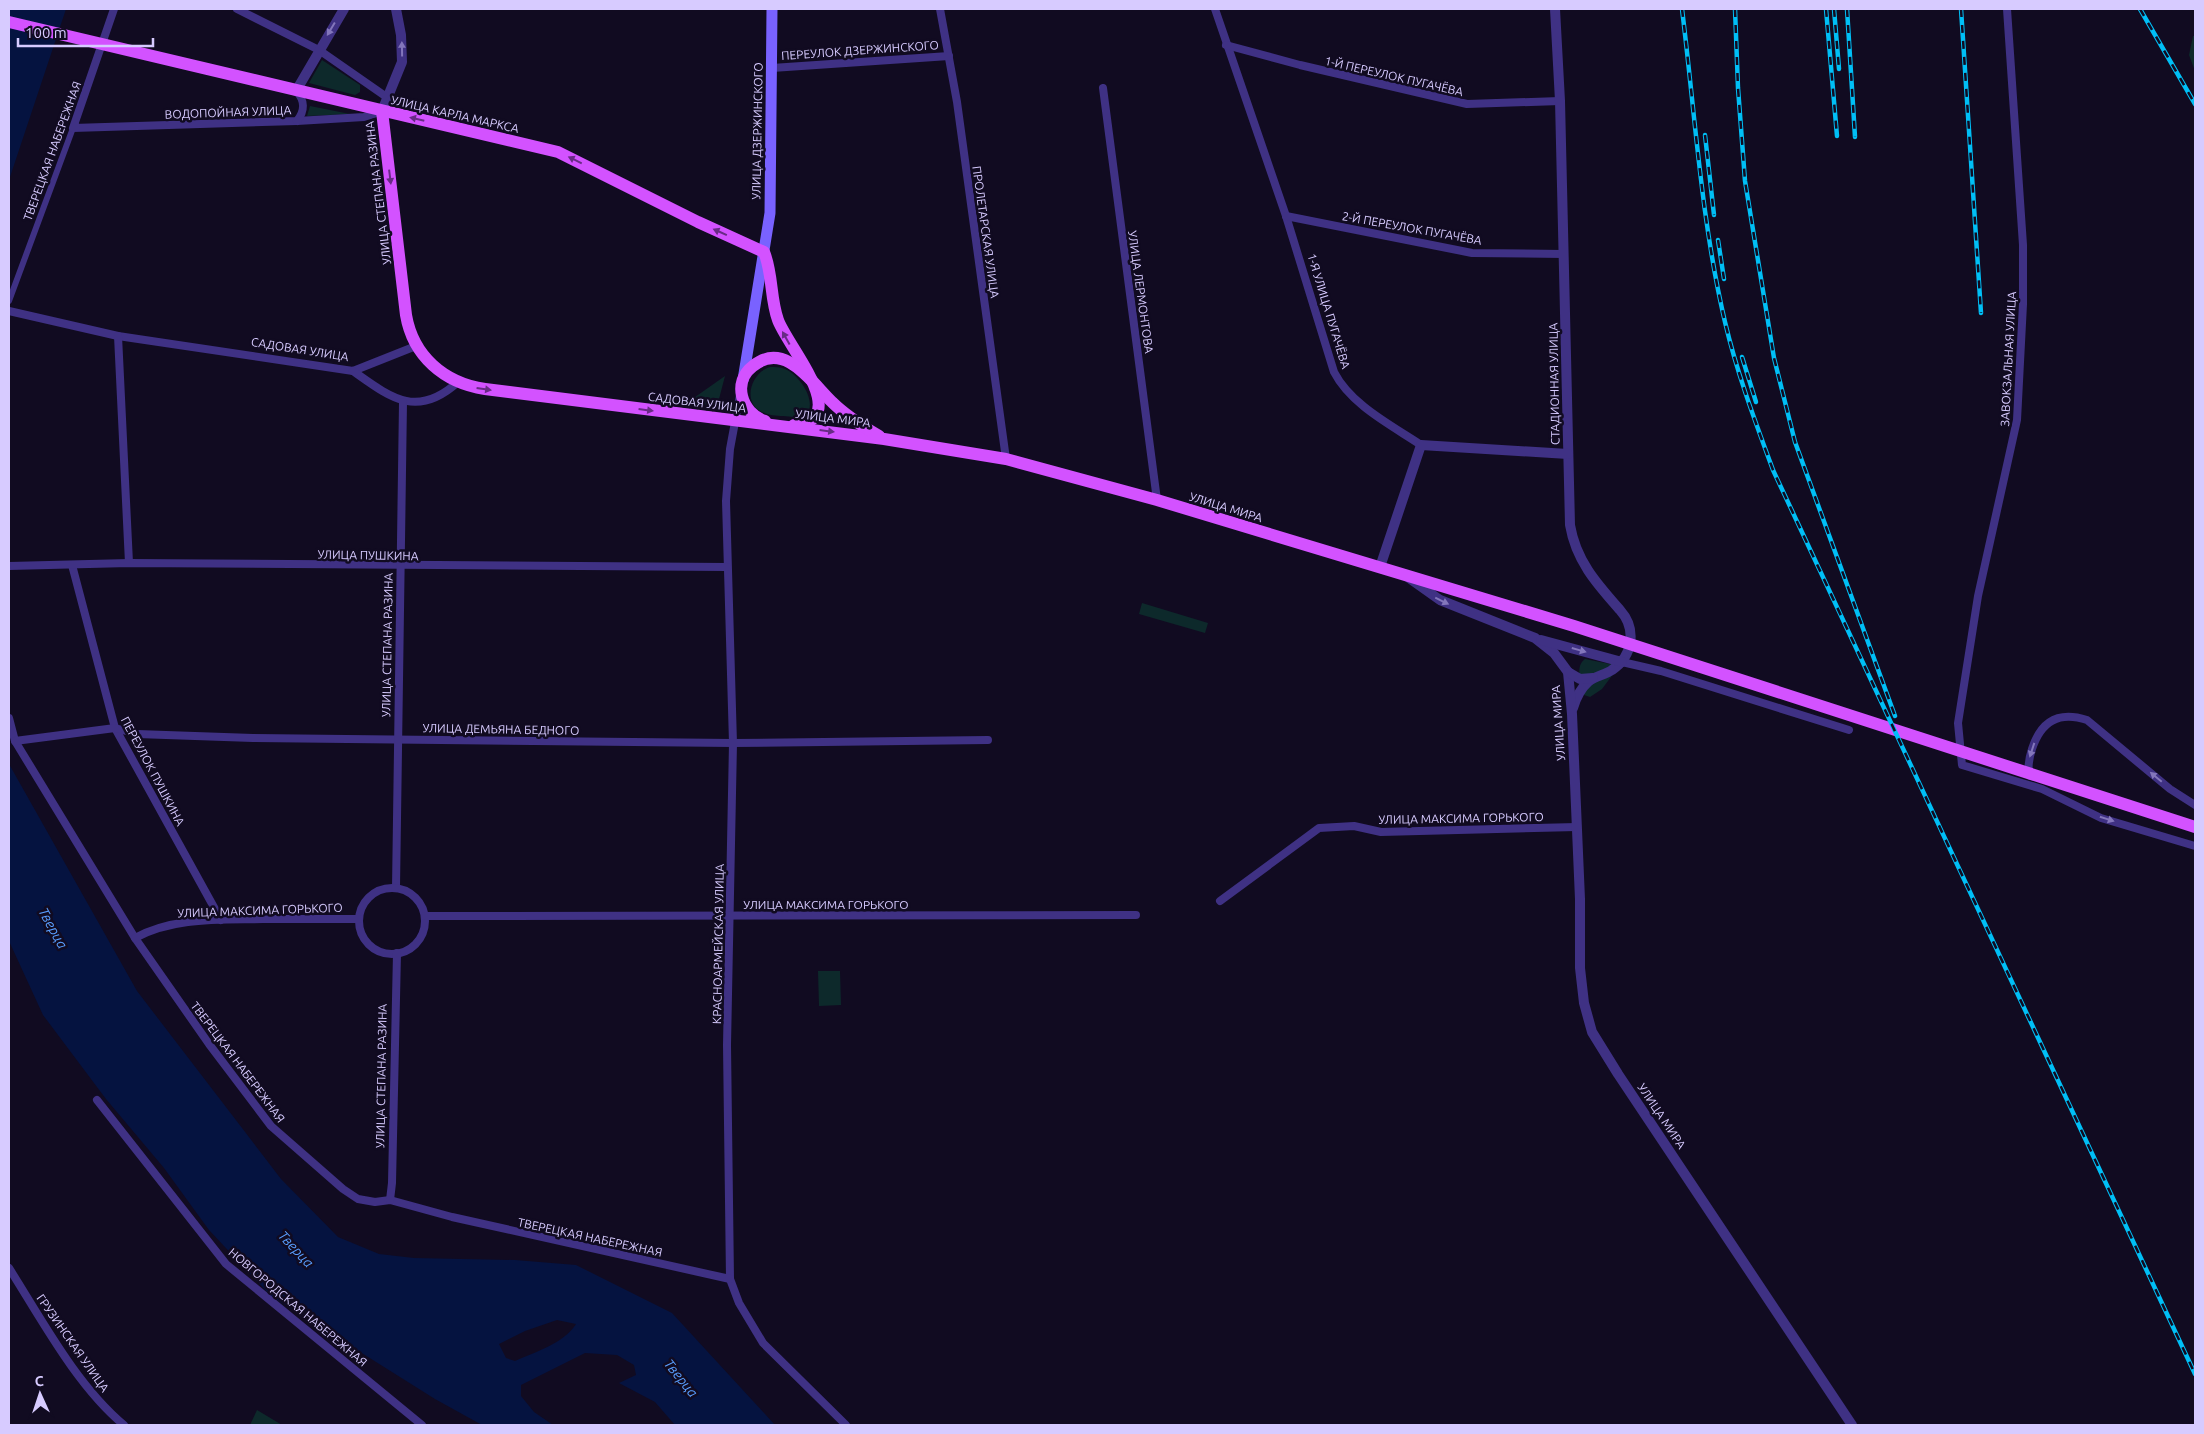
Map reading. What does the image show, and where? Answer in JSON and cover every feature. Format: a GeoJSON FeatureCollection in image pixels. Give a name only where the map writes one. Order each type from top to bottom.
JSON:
{"type":"FeatureCollection","features":[{"type":"Feature","properties":{"kind":"main road","name":"УЛИЦА ДЗЕРЖИНСКОГО"},"geometry":{"type":"LineString","coordinates":[[742,383],[770,213],[772,9]]}},
{"type":"Feature","properties":{"kind":"main road","name":"УЛИЦА КАРЛА МАРКСА"},"geometry":{"type":"LineString","coordinates":[[9,22],[563,154],[698,222],[764,252]]}},
{"type":"Feature","properties":{"kind":"main road","name":"УЛИЦА СТЕПАНА РАЗИНА"},"geometry":{"type":"LineString","coordinates":[[382,111],[406,315],[416,346]]}},
{"type":"Feature","properties":{"kind":"main road"},"geometry":{"type":"LineString","coordinates":[[764,252],[777,318],[787,340],[811,379],[820,399],[819,409],[816,415],[807,423],[778,425],[760,419],[751,413],[743,399],[742,383],[756,364],[774,358],[790,362],[811,379]]}},
{"type":"Feature","properties":{"kind":"main road","name":"САДОВАЯ УЛИЦА"},"geometry":{"type":"LineString","coordinates":[[416,346],[431,364],[458,382],[476,388],[778,425]]}},
{"type":"Feature","properties":{"kind":"main road","name":"УЛИЦА МИРА"},"geometry":{"type":"LineString","coordinates":[[811,379],[840,410],[884,439]]}},
{"type":"Feature","properties":{"kind":"main road","name":"УЛИЦА МИРА"},"geometry":{"type":"LineString","coordinates":[[778,425],[884,439],[1006,459],[1157,500],[1402,573]]}},
{"type":"Feature","properties":{"kind":"main road"},"geometry":{"type":"LineString","coordinates":[[1402,573],[1574,626],[2090,792],[2195,828]]}},
{"type":"Feature","properties":{"kind":"street","name":"ТВЕРЕЦКАЯ НАБЕРЕЖНАЯ"},"geometry":{"type":"LineString","coordinates":[[9,301],[73,128],[114,9]]}},
{"type":"Feature","properties":{"kind":"street","name":"УЛИЦА КАРЛА МАРКСА"},"geometry":{"type":"LineString","coordinates":[[237,9],[319,50],[388,98]]}},
{"type":"Feature","properties":{"kind":"street"},"geometry":{"type":"LineString","coordinates":[[297,121],[303,106],[302,99],[296,91],[344,9]]}},
{"type":"Feature","properties":{"kind":"street","name":"УЛИЦА СТЕПАНА РАЗИНА"},"geometry":{"type":"LineString","coordinates":[[382,111],[402,62],[401,36],[396,9]]}},
{"type":"Feature","properties":{"kind":"street","name":"ПРОЛЕТАРСКАЯ УЛИЦА"},"geometry":{"type":"LineString","coordinates":[[940,9],[949,56],[1006,459]]}},
{"type":"Feature","properties":{"kind":"street","name":"1-Я УЛИЦА ПУГАЧЁВА"},"geometry":{"type":"LineString","coordinates":[[1215,9],[1286,216],[1330,363],[1337,379],[1358,401],[1421,446]]}},
{"type":"Feature","properties":{"kind":"street","name":"СТАДИОННАЯ УЛИЦА"},"geometry":{"type":"LineString","coordinates":[[1555,9],[1560,101],[1569,518],[1576,548],[1590,575],[1624,614],[1631,630],[1631,642],[1622,662]]}},
{"type":"Feature","properties":{"kind":"street","name":"ЗАВОКЗАЛЬНАЯ УЛИЦА"},"geometry":{"type":"LineString","coordinates":[[2006,9],[2024,245],[2024,304],[2017,420],[1978,596],[1958,723],[1962,765],[2042,789]]}},
{"type":"Feature","properties":{"kind":"street","name":"1-Й ПЕРЕУЛОК ПУГАЧЁВА"},"geometry":{"type":"LineString","coordinates":[[1226,45],[1300,66],[1467,104],[1560,101]]}},
{"type":"Feature","properties":{"kind":"street","name":"ПЕРЕУЛОК ДЗЕРЖИНСКОГО"},"geometry":{"type":"LineString","coordinates":[[772,68],[949,56]]}},
{"type":"Feature","properties":{"kind":"street","name":"УЛИЦА ЛЕРМОНТОВА"},"geometry":{"type":"LineString","coordinates":[[1103,88],[1157,500]]}},
{"type":"Feature","properties":{"kind":"street","name":"ВОДОПОЙНАЯ УЛИЦА"},"geometry":{"type":"LineString","coordinates":[[73,128],[297,121],[364,117],[382,111]]}},
{"type":"Feature","properties":{"kind":"street","name":"2-Й ПЕРЕУЛОК ПУГАЧЁВА"},"geometry":{"type":"LineString","coordinates":[[1286,216],[1472,253],[1564,254]]}},
{"type":"Feature","properties":{"kind":"street","name":"САДОВАЯ УЛИЦА"},"geometry":{"type":"LineString","coordinates":[[9,312],[118,336],[353,371],[416,346]]}},
{"type":"Feature","properties":{"kind":"street"},"geometry":{"type":"LineString","coordinates":[[118,336],[129,563]]}},
{"type":"Feature","properties":{"kind":"street"},"geometry":{"type":"LineString","coordinates":[[353,371],[377,388],[403,402],[421,402],[436,397],[448,391],[458,382]]}},
{"type":"Feature","properties":{"kind":"street","name":"КРАСНОАРМЕЙСКАЯ УЛИЦА"},"geometry":{"type":"LineString","coordinates":[[742,383],[730,454],[726,501],[733,743],[727,1046],[730,1279],[738,1303],[763,1343],[846,1425]]}},
{"type":"Feature","properties":{"kind":"street","name":"УЛИЦА СТЕПАНА РАЗИНА"},"geometry":{"type":"LineString","coordinates":[[396,888],[403,402]]}},
{"type":"Feature","properties":{"kind":"street"},"geometry":{"type":"LineString","coordinates":[[1380,567],[1421,446],[1568,454]]}},
{"type":"Feature","properties":{"kind":"street","name":"УЛИЦА ПУШКИНА"},"geometry":{"type":"LineString","coordinates":[[9,566],[129,563],[727,567]]}},
{"type":"Feature","properties":{"kind":"street","name":"ПЕРЕУЛОК ПУШКИНА"},"geometry":{"type":"LineString","coordinates":[[72,565],[115,728],[221,920]]}},
{"type":"Feature","properties":{"kind":"street","name":"УЛИЦА МИРА"},"geometry":{"type":"LineString","coordinates":[[1402,573],[1440,600],[1535,638],[1554,653],[1568,672],[1572,714],[1580,899],[1580,968],[1584,1003],[1592,1032],[1852,1425]]}},
{"type":"Feature","properties":{"kind":"street"},"geometry":{"type":"LineString","coordinates":[[1535,638],[1662,671],[1849,730]]}},
{"type":"Feature","properties":{"kind":"street"},"geometry":{"type":"LineString","coordinates":[[1568,672],[1580,679],[1593,678],[1609,672],[1622,662]]}},
{"type":"Feature","properties":{"kind":"street"},"geometry":{"type":"LineString","coordinates":[[1572,714],[1579,694],[1593,678]]}},
{"type":"Feature","properties":{"kind":"street"},"geometry":{"type":"LineString","coordinates":[[2195,805],[2170,789],[2087,720],[2075,716],[2062,717],[2050,722],[2040,730],[2034,742],[2029,757],[2029,776],[2042,789],[2101,818],[2195,846]]}},
{"type":"Feature","properties":{"kind":"street","name":"ТВЕРЕЦКАЯ НАБЕРЕЖНАЯ"},"geometry":{"type":"LineString","coordinates":[[9,718],[16,741],[135,938],[209,1044],[271,1126],[344,1189],[358,1199],[375,1202],[390,1200],[452,1218],[730,1279]]}},
{"type":"Feature","properties":{"kind":"street","name":"УЛИЦА ДЕМЬЯНА БЕДНОГО"},"geometry":{"type":"LineString","coordinates":[[16,741],[115,728],[137,734],[399,739],[733,743],[988,740]]}},
{"type":"Feature","properties":{"kind":"street","name":"УЛИЦА МАКСИМА ГОРЬКОГО"},"geometry":{"type":"LineString","coordinates":[[1220,901],[1319,828],[1354,826],[1381,832],[1577,827]]}},
{"type":"Feature","properties":{"kind":"street"},"geometry":{"type":"LineString","coordinates":[[396,888],[412,894],[423,908],[425,916],[425,925],[419,940],[406,951],[397,953],[387,953],[370,945],[360,928],[359,918],[361,910],[371,895],[379,890],[396,888]]}},
{"type":"Feature","properties":{"kind":"street","name":"УЛИЦА МАКСИМА ГОРЬКОГО"},"geometry":{"type":"LineString","coordinates":[[425,916],[1136,915]]}},
{"type":"Feature","properties":{"kind":"street","name":"УЛИЦА МАКСИМА ГОРЬКОГО"},"geometry":{"type":"LineString","coordinates":[[135,938],[149,930],[168,924],[221,920],[359,918]]}},
{"type":"Feature","properties":{"kind":"street","name":"УЛИЦА СТЕПАНА РАЗИНА"},"geometry":{"type":"LineString","coordinates":[[390,1200],[392,1183],[397,953]]}},
{"type":"Feature","properties":{"kind":"street","name":"НОВГОРОДСКАЯ НАБЕРЕЖНАЯ"},"geometry":{"type":"LineString","coordinates":[[98,1100],[226,1264],[422,1425]]}},
{"type":"Feature","properties":{"kind":"street","name":"ГРУЗИНСКАЯ УЛИЦА"},"geometry":{"type":"LineString","coordinates":[[9,1268],[84,1382],[102,1405],[124,1425]]}},
{"type":"Feature","properties":{"kind":"green space"},"geometry":{"type":"Polygon","coordinates":[[[2193,36],[2195,36],[2195,71],[2189,55],[2193,36]]]}},
{"type":"Feature","properties":{"kind":"green space"},"geometry":{"type":"Polygon","coordinates":[[[322,60],[360,85],[360,92],[355,95],[309,83],[322,60]]]}},
{"type":"Feature","properties":{"kind":"green space"},"geometry":{"type":"Polygon","coordinates":[[[310,106],[350,114],[307,116],[310,106]]]}},
{"type":"Feature","properties":{"kind":"green space"},"geometry":{"type":"Polygon","coordinates":[[[770,367],[785,369],[801,382],[810,402],[807,414],[795,417],[774,415],[760,411],[755,406],[751,400],[754,380],[758,374],[770,367]]]}},
{"type":"Feature","properties":{"kind":"green space"},"geometry":{"type":"Polygon","coordinates":[[[725,376],[719,399],[709,405],[688,402],[725,376]]]}},
{"type":"Feature","properties":{"kind":"green space"},"geometry":{"type":"Polygon","coordinates":[[[1142,603],[1208,623],[1205,633],[1139,614],[1142,603]]]}},
{"type":"Feature","properties":{"kind":"green space"},"geometry":{"type":"Polygon","coordinates":[[[1585,659],[1615,665],[1617,669],[1602,689],[1590,697],[1584,695],[1580,678],[1580,666],[1585,659]]]}},
{"type":"Feature","properties":{"kind":"green space"},"geometry":{"type":"Polygon","coordinates":[[[818,971],[840,971],[841,1005],[819,1006],[818,971]]]}},
{"type":"Feature","properties":{"kind":"green space"},"geometry":{"type":"Polygon","coordinates":[[[257,1410],[282,1425],[250,1425],[257,1410]]]}},
{"type":"Feature","properties":{"kind":"water"},"geometry":{"type":"Polygon","coordinates":[[[9,9],[66,9],[9,180],[9,9]]]}},
{"type":"Feature","properties":{"kind":"water","name":"Тверца"},"geometry":{"type":"Polygon","coordinates":[[[9,764],[137,991],[281,1179],[338,1237],[379,1254],[414,1258],[515,1260],[576,1265],[672,1313],[775,1425],[675,1425],[655,1402],[619,1383],[636,1375],[634,1365],[617,1355],[585,1353],[521,1385],[521,1396],[534,1412],[553,1425],[482,1425],[435,1399],[271,1296],[209,1230],[164,1168],[106,1099],[43,1015],[9,941],[9,764]],[[557,1320],[525,1331],[499,1344],[506,1358],[515,1361],[557,1342],[571,1331],[576,1324],[557,1320]]]}},
{"type":"Feature","properties":{"kind":"railway"},"geometry":{"type":"LineString","coordinates":[[1682,9],[1704,206],[1717,284],[1735,360],[1773,470],[2195,1374]]}},
{"type":"Feature","properties":{"kind":"railway"},"geometry":{"type":"LineString","coordinates":[[1735,9],[1738,88],[1745,181],[1774,358],[1795,442],[1895,716]]}},
{"type":"Feature","properties":{"kind":"railway"},"geometry":{"type":"LineString","coordinates":[[1826,9],[1837,136]]}},
{"type":"Feature","properties":{"kind":"railway"},"geometry":{"type":"LineString","coordinates":[[1834,9],[1839,69]]}},
{"type":"Feature","properties":{"kind":"railway"},"geometry":{"type":"LineString","coordinates":[[1847,9],[1855,137]]}},
{"type":"Feature","properties":{"kind":"railway"},"geometry":{"type":"LineString","coordinates":[[1961,9],[1981,313]]}},
{"type":"Feature","properties":{"kind":"railway"},"geometry":{"type":"LineString","coordinates":[[2140,9],[2195,104]]}},
{"type":"Feature","properties":{"kind":"railway"},"geometry":{"type":"LineString","coordinates":[[1705,135],[1714,215]]}},
{"type":"Feature","properties":{"kind":"railway"},"geometry":{"type":"LineString","coordinates":[[1718,240],[1724,279]]}},
{"type":"Feature","properties":{"kind":"railway"},"geometry":{"type":"LineString","coordinates":[[1742,357],[1756,402]]}}]}
